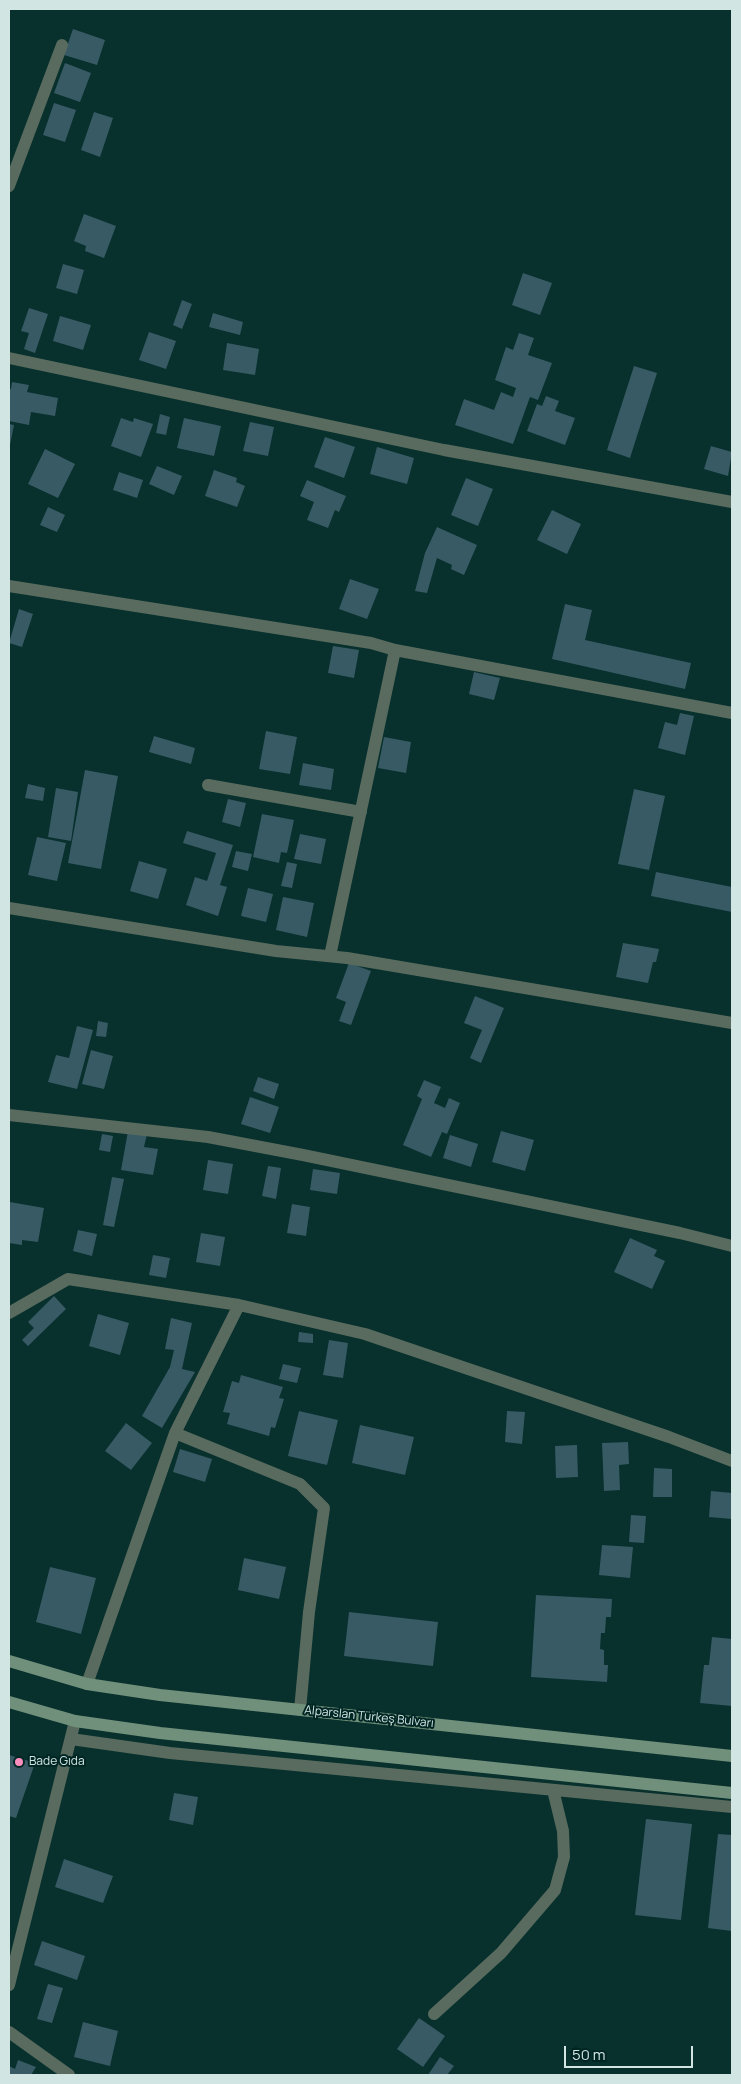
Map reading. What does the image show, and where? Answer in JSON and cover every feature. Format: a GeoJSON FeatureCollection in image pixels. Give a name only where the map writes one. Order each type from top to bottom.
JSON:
{"type":"FeatureCollection","features":[{"type":"Feature","properties":{"kind":"main road","name":"Alparslan Türkeş Bulvarı"},"geometry":{"type":"LineString","coordinates":[[9,1661],[87,1684],[160,1695],[732,1756]]}},
{"type":"Feature","properties":{"kind":"main road"},"geometry":{"type":"LineString","coordinates":[[9,1702],[75,1721],[160,1733],[732,1793]]}},
{"type":"Feature","properties":{"kind":"street"},"geometry":{"type":"LineString","coordinates":[[9,186],[62,45]]}},
{"type":"Feature","properties":{"kind":"street"},"geometry":{"type":"LineString","coordinates":[[9,358],[444,450],[732,502]]}},
{"type":"Feature","properties":{"kind":"street"},"geometry":{"type":"LineString","coordinates":[[9,586],[371,643],[395,650],[732,713]]}},
{"type":"Feature","properties":{"kind":"street"},"geometry":{"type":"LineString","coordinates":[[330,956],[395,650]]}},
{"type":"Feature","properties":{"kind":"street"},"geometry":{"type":"LineString","coordinates":[[208,785],[361,812]]}},
{"type":"Feature","properties":{"kind":"street"},"geometry":{"type":"LineString","coordinates":[[9,908],[276,950],[330,956],[732,1023]]}},
{"type":"Feature","properties":{"kind":"street"},"geometry":{"type":"LineString","coordinates":[[9,1114],[208,1137],[660,1229],[732,1246]]}},
{"type":"Feature","properties":{"kind":"street"},"geometry":{"type":"LineString","coordinates":[[9,1313],[68,1279],[238,1305],[365,1334],[669,1437],[732,1461]]}},
{"type":"Feature","properties":{"kind":"street"},"geometry":{"type":"LineString","coordinates":[[87,1684],[175,1433],[238,1305]]}},
{"type":"Feature","properties":{"kind":"street"},"geometry":{"type":"LineString","coordinates":[[175,1433],[300,1484],[324,1508],[309,1612],[300,1710]]}},
{"type":"Feature","properties":{"kind":"street"},"geometry":{"type":"LineString","coordinates":[[9,1985],[75,1721]]}},
{"type":"Feature","properties":{"kind":"street"},"geometry":{"type":"LineString","coordinates":[[71,1739],[170,1752],[732,1808]]}},
{"type":"Feature","properties":{"kind":"street"},"geometry":{"type":"LineString","coordinates":[[434,2014],[501,1953],[555,1890],[564,1857],[563,1831],[552,1790]]}},
{"type":"Feature","properties":{"kind":"street"},"geometry":{"type":"LineString","coordinates":[[9,2032],[69,2075]]}},
{"type":"Feature","properties":{"kind":"building"},"geometry":{"type":"Polygon","coordinates":[[[73,29],[105,40],[97,65],[64,55],[73,29]]]}},
{"type":"Feature","properties":{"kind":"building"},"geometry":{"type":"Polygon","coordinates":[[[65,63],[91,73],[80,102],[54,93],[65,63]]]}},
{"type":"Feature","properties":{"kind":"building"},"geometry":{"type":"Polygon","coordinates":[[[54,103],[76,110],[65,142],[43,135],[54,103]]]}},
{"type":"Feature","properties":{"kind":"building"},"geometry":{"type":"Polygon","coordinates":[[[94,112],[113,118],[100,157],[81,150],[94,112]]]}},
{"type":"Feature","properties":{"kind":"building"},"geometry":{"type":"Polygon","coordinates":[[[84,214],[116,226],[104,258],[85,251],[86,246],[74,241],[84,214]]]}},
{"type":"Feature","properties":{"kind":"building"},"geometry":{"type":"Polygon","coordinates":[[[63,264],[84,270],[77,294],[56,288],[63,264]]]}},
{"type":"Feature","properties":{"kind":"building"},"geometry":{"type":"Polygon","coordinates":[[[523,273],[552,283],[540,315],[512,305],[523,273]]]}},
{"type":"Feature","properties":{"kind":"building"},"geometry":{"type":"Polygon","coordinates":[[[182,300],[192,304],[182,329],[173,325],[182,300]]]}},
{"type":"Feature","properties":{"kind":"building"},"geometry":{"type":"Polygon","coordinates":[[[29,308],[48,314],[35,353],[24,349],[29,333],[21,331],[29,308]]]}},
{"type":"Feature","properties":{"kind":"building"},"geometry":{"type":"Polygon","coordinates":[[[213,313],[243,322],[240,335],[209,327],[213,313]]]}},
{"type":"Feature","properties":{"kind":"building"},"geometry":{"type":"Polygon","coordinates":[[[60,316],[91,325],[83,350],[53,341],[60,316]]]}},
{"type":"Feature","properties":{"kind":"building"},"geometry":{"type":"Polygon","coordinates":[[[149,332],[176,341],[166,369],[139,360],[149,332]]]}},
{"type":"Feature","properties":{"kind":"building"},"geometry":{"type":"Polygon","coordinates":[[[519,333],[534,338],[528,355],[552,363],[538,400],[530,397],[513,444],[455,425],[464,399],[494,410],[501,392],[513,397],[516,388],[495,380],[506,347],[513,350],[519,333]]]}},
{"type":"Feature","properties":{"kind":"building"},"geometry":{"type":"Polygon","coordinates":[[[227,343],[259,349],[255,375],[223,370],[227,343]]]}},
{"type":"Feature","properties":{"kind":"building"},"geometry":{"type":"Polygon","coordinates":[[[634,366],[657,373],[630,458],[607,450],[634,366]]]}},
{"type":"Feature","properties":{"kind":"building"},"geometry":{"type":"Polygon","coordinates":[[[12,382],[29,385],[27,392],[58,398],[55,416],[31,412],[29,425],[9,421],[9,389],[11,389],[12,382]]]}},
{"type":"Feature","properties":{"kind":"building"},"geometry":{"type":"Polygon","coordinates":[[[546,396],[559,401],[555,411],[575,418],[565,445],[527,431],[537,404],[542,406],[546,396]]]}},
{"type":"Feature","properties":{"kind":"building"},"geometry":{"type":"Polygon","coordinates":[[[160,414],[170,417],[166,435],[156,433],[160,414]]]}},
{"type":"Feature","properties":{"kind":"building"},"geometry":{"type":"Polygon","coordinates":[[[121,418],[133,422],[134,418],[153,424],[141,457],[111,446],[121,418]]]}},
{"type":"Feature","properties":{"kind":"building"},"geometry":{"type":"Polygon","coordinates":[[[184,418],[221,426],[214,456],[177,448],[184,418]]]}},
{"type":"Feature","properties":{"kind":"building"},"geometry":{"type":"Polygon","coordinates":[[[250,422],[274,427],[268,456],[243,451],[250,422]]]}},
{"type":"Feature","properties":{"kind":"building"},"geometry":{"type":"Polygon","coordinates":[[[9,424],[14,425],[10,445],[9,445],[9,424]]]}},
{"type":"Feature","properties":{"kind":"building"},"geometry":{"type":"Polygon","coordinates":[[[325,437],[355,447],[344,478],[314,467],[325,437]]]}},
{"type":"Feature","properties":{"kind":"building"},"geometry":{"type":"Polygon","coordinates":[[[711,446],[732,452],[728,476],[704,469],[711,446]]]}},
{"type":"Feature","properties":{"kind":"building"},"geometry":{"type":"Polygon","coordinates":[[[377,447],[414,458],[407,484],[370,474],[377,447]]]}},
{"type":"Feature","properties":{"kind":"building"},"geometry":{"type":"Polygon","coordinates":[[[45,449],[75,464],[58,498],[28,484],[45,449]]]}},
{"type":"Feature","properties":{"kind":"building"},"geometry":{"type":"Polygon","coordinates":[[[157,466],[182,476],[174,495],[149,484],[157,466]]]}},
{"type":"Feature","properties":{"kind":"building"},"geometry":{"type":"Polygon","coordinates":[[[214,470],[237,478],[236,482],[245,486],[237,507],[205,496],[214,470]]]}},
{"type":"Feature","properties":{"kind":"building"},"geometry":{"type":"Polygon","coordinates":[[[119,472],[143,480],[137,498],[113,490],[119,472]]]}},
{"type":"Feature","properties":{"kind":"building"},"geometry":{"type":"Polygon","coordinates":[[[466,478],[493,489],[478,526],[451,515],[466,478]]]}},
{"type":"Feature","properties":{"kind":"building"},"geometry":{"type":"Polygon","coordinates":[[[307,480],[346,496],[339,512],[335,510],[328,528],[307,520],[314,502],[300,496],[307,480]]]}},
{"type":"Feature","properties":{"kind":"building"},"geometry":{"type":"Polygon","coordinates":[[[48,507],[65,515],[57,532],[40,525],[48,507]]]}},
{"type":"Feature","properties":{"kind":"building"},"geometry":{"type":"Polygon","coordinates":[[[552,510],[581,524],[567,554],[537,540],[552,510]]]}},
{"type":"Feature","properties":{"kind":"building"},"geometry":{"type":"Polygon","coordinates":[[[437,527],[477,545],[464,575],[451,569],[452,565],[437,558],[427,593],[415,591],[425,553],[437,527]]]}},
{"type":"Feature","properties":{"kind":"building"},"geometry":{"type":"Polygon","coordinates":[[[350,579],[379,589],[367,619],[339,609],[350,579]]]}},
{"type":"Feature","properties":{"kind":"building"},"geometry":{"type":"Polygon","coordinates":[[[565,604],[592,610],[585,640],[691,663],[685,689],[552,659],[565,604]]]}},
{"type":"Feature","properties":{"kind":"building"},"geometry":{"type":"Polygon","coordinates":[[[19,609],[33,614],[22,647],[9,643],[19,609]]]}},
{"type":"Feature","properties":{"kind":"building"},"geometry":{"type":"Polygon","coordinates":[[[333,646],[359,650],[354,678],[328,673],[333,646]]]}},
{"type":"Feature","properties":{"kind":"building"},"geometry":{"type":"Polygon","coordinates":[[[474,672],[500,678],[494,700],[469,694],[474,672]]]}},
{"type":"Feature","properties":{"kind":"building"},"geometry":{"type":"Polygon","coordinates":[[[680,713],[694,716],[685,755],[658,748],[665,722],[677,725],[680,713]]]}},
{"type":"Feature","properties":{"kind":"building"},"geometry":{"type":"Polygon","coordinates":[[[266,731],[297,737],[290,774],[259,769],[266,731]]]}},
{"type":"Feature","properties":{"kind":"building"},"geometry":{"type":"Polygon","coordinates":[[[154,736],[195,748],[191,764],[149,752],[154,736]]]}},
{"type":"Feature","properties":{"kind":"building"},"geometry":{"type":"Polygon","coordinates":[[[384,737],[411,742],[406,773],[378,768],[384,737]]]}},
{"type":"Feature","properties":{"kind":"building"},"geometry":{"type":"Polygon","coordinates":[[[303,763],[334,769],[331,790],[299,785],[303,763]]]}},
{"type":"Feature","properties":{"kind":"building"},"geometry":{"type":"Polygon","coordinates":[[[85,770],[118,776],[101,869],[68,863],[85,770]]]}},
{"type":"Feature","properties":{"kind":"building"},"geometry":{"type":"Polygon","coordinates":[[[28,784],[45,788],[43,801],[25,798],[28,784]]]}},
{"type":"Feature","properties":{"kind":"building"},"geometry":{"type":"Polygon","coordinates":[[[56,788],[78,792],[71,841],[48,837],[56,788]]]}},
{"type":"Feature","properties":{"kind":"building"},"geometry":{"type":"Polygon","coordinates":[[[634,789],[665,796],[649,870],[618,864],[634,789]]]}},
{"type":"Feature","properties":{"kind":"building"},"geometry":{"type":"Polygon","coordinates":[[[228,799],[246,803],[240,827],[222,822],[228,799]]]}},
{"type":"Feature","properties":{"kind":"building"},"geometry":{"type":"Polygon","coordinates":[[[262,814],[294,820],[287,853],[281,852],[279,863],[253,857],[262,814]]]}},
{"type":"Feature","properties":{"kind":"building"},"geometry":{"type":"Polygon","coordinates":[[[187,831],[233,845],[220,885],[227,887],[218,916],[186,905],[195,877],[207,881],[216,853],[183,843],[187,831]]]}},
{"type":"Feature","properties":{"kind":"building"},"geometry":{"type":"Polygon","coordinates":[[[300,834],[326,839],[321,864],[294,859],[300,834]]]}},
{"type":"Feature","properties":{"kind":"building"},"geometry":{"type":"Polygon","coordinates":[[[37,837],[66,843],[57,881],[28,875],[37,837]]]}},
{"type":"Feature","properties":{"kind":"building"},"geometry":{"type":"Polygon","coordinates":[[[236,851],[252,854],[248,871],[232,867],[236,851]]]}},
{"type":"Feature","properties":{"kind":"building"},"geometry":{"type":"Polygon","coordinates":[[[139,861],[167,869],[158,899],[130,891],[139,861]]]}},
{"type":"Feature","properties":{"kind":"building"},"geometry":{"type":"Polygon","coordinates":[[[287,862],[297,864],[292,888],[281,886],[287,862]]]}},
{"type":"Feature","properties":{"kind":"building"},"geometry":{"type":"Polygon","coordinates":[[[656,872],[732,887],[732,912],[651,896],[656,872]]]}},
{"type":"Feature","properties":{"kind":"building"},"geometry":{"type":"Polygon","coordinates":[[[248,888],[273,894],[266,922],[241,916],[248,888]]]}},
{"type":"Feature","properties":{"kind":"building"},"geometry":{"type":"Polygon","coordinates":[[[283,897],[314,903],[307,937],[276,930],[283,897]]]}},
{"type":"Feature","properties":{"kind":"building"},"geometry":{"type":"Polygon","coordinates":[[[623,943],[659,949],[656,962],[653,962],[648,983],[616,977],[623,943]]]}},
{"type":"Feature","properties":{"kind":"building"},"geometry":{"type":"Polygon","coordinates":[[[349,963],[371,971],[351,1025],[339,1021],[346,1002],[336,998],[349,963]]]}},
{"type":"Feature","properties":{"kind":"building"},"geometry":{"type":"Polygon","coordinates":[[[475,996],[504,1008],[481,1063],[470,1058],[482,1030],[464,1023],[475,996]]]}},
{"type":"Feature","properties":{"kind":"building"},"geometry":{"type":"Polygon","coordinates":[[[98,1021],[108,1023],[106,1037],[96,1036],[98,1021]]]}},
{"type":"Feature","properties":{"kind":"building"},"geometry":{"type":"Polygon","coordinates":[[[77,1026],[93,1030],[77,1089],[48,1082],[56,1055],[69,1058],[77,1026]]]}},
{"type":"Feature","properties":{"kind":"building"},"geometry":{"type":"Polygon","coordinates":[[[91,1050],[113,1056],[104,1089],[82,1084],[91,1050]]]}},
{"type":"Feature","properties":{"kind":"building"},"geometry":{"type":"Polygon","coordinates":[[[258,1077],[279,1084],[274,1099],[253,1091],[258,1077]]]}},
{"type":"Feature","properties":{"kind":"building"},"geometry":{"type":"Polygon","coordinates":[[[424,1080],[441,1087],[434,1103],[445,1108],[449,1098],[460,1103],[447,1134],[442,1132],[431,1157],[403,1145],[422,1099],[417,1096],[424,1080]]]}},
{"type":"Feature","properties":{"kind":"building"},"geometry":{"type":"Polygon","coordinates":[[[250,1097],[279,1107],[270,1133],[241,1124],[250,1097]]]}},
{"type":"Feature","properties":{"kind":"building"},"geometry":{"type":"Polygon","coordinates":[[[128,1131],[147,1134],[144,1147],[158,1149],[153,1175],[121,1170],[128,1131]]]}},
{"type":"Feature","properties":{"kind":"building"},"geometry":{"type":"Polygon","coordinates":[[[501,1131],[534,1140],[525,1171],[492,1162],[501,1131]]]}},
{"type":"Feature","properties":{"kind":"building"},"geometry":{"type":"Polygon","coordinates":[[[102,1134],[113,1136],[110,1152],[99,1150],[102,1134]]]}},
{"type":"Feature","properties":{"kind":"building"},"geometry":{"type":"Polygon","coordinates":[[[450,1135],[478,1144],[471,1167],[443,1158],[450,1135]]]}},
{"type":"Feature","properties":{"kind":"building"},"geometry":{"type":"Polygon","coordinates":[[[208,1160],[233,1164],[228,1194],[203,1190],[208,1160]]]}},
{"type":"Feature","properties":{"kind":"building"},"geometry":{"type":"Polygon","coordinates":[[[268,1166],[281,1168],[276,1199],[262,1196],[268,1166]]]}},
{"type":"Feature","properties":{"kind":"building"},"geometry":{"type":"Polygon","coordinates":[[[313,1169],[340,1173],[337,1194],[310,1190],[313,1169]]]}},
{"type":"Feature","properties":{"kind":"building"},"geometry":{"type":"Polygon","coordinates":[[[112,1177],[124,1179],[114,1227],[103,1225],[112,1177]]]}},
{"type":"Feature","properties":{"kind":"building"},"geometry":{"type":"Polygon","coordinates":[[[10,1202],[44,1208],[38,1242],[22,1240],[22,1245],[9,1243],[10,1202]]]}},
{"type":"Feature","properties":{"kind":"building"},"geometry":{"type":"Polygon","coordinates":[[[292,1204],[310,1207],[306,1236],[287,1233],[292,1204]]]}},
{"type":"Feature","properties":{"kind":"building"},"geometry":{"type":"Polygon","coordinates":[[[78,1230],[97,1234],[92,1256],[73,1251],[78,1230]]]}},
{"type":"Feature","properties":{"kind":"building"},"geometry":{"type":"Polygon","coordinates":[[[201,1233],[225,1237],[220,1266],[196,1262],[201,1233]]]}},
{"type":"Feature","properties":{"kind":"building"},"geometry":{"type":"Polygon","coordinates":[[[630,1238],[657,1250],[654,1256],[665,1261],[652,1289],[614,1272],[630,1238]]]}},
{"type":"Feature","properties":{"kind":"building"},"geometry":{"type":"Polygon","coordinates":[[[153,1255],[170,1258],[166,1278],[149,1275],[153,1255]]]}},
{"type":"Feature","properties":{"kind":"building"},"geometry":{"type":"Polygon","coordinates":[[[54,1296],[66,1309],[28,1346],[22,1340],[34,1328],[28,1322],[54,1296]]]}},
{"type":"Feature","properties":{"kind":"building"},"geometry":{"type":"Polygon","coordinates":[[[98,1314],[129,1323],[120,1355],[89,1346],[98,1314]]]}},
{"type":"Feature","properties":{"kind":"building"},"geometry":{"type":"Polygon","coordinates":[[[171,1318],[192,1323],[182,1369],[195,1372],[162,1428],[142,1416],[170,1367],[174,1350],[165,1349],[171,1318]]]}},
{"type":"Feature","properties":{"kind":"building"},"geometry":{"type":"Polygon","coordinates":[[[299,1332],[313,1334],[313,1343],[298,1342],[299,1332]]]}},
{"type":"Feature","properties":{"kind":"building"},"geometry":{"type":"Polygon","coordinates":[[[329,1340],[348,1343],[343,1378],[323,1375],[329,1340]]]}},
{"type":"Feature","properties":{"kind":"building"},"geometry":{"type":"Polygon","coordinates":[[[283,1364],[301,1368],[297,1383],[279,1379],[283,1364]]]}},
{"type":"Feature","properties":{"kind":"building"},"geometry":{"type":"Polygon","coordinates":[[[241,1375],[283,1387],[279,1398],[284,1399],[275,1428],[271,1427],[269,1436],[227,1424],[230,1413],[223,1412],[232,1381],[239,1383],[241,1375]]]}},
{"type":"Feature","properties":{"kind":"building"},"geometry":{"type":"Polygon","coordinates":[[[299,1411],[338,1420],[327,1465],[288,1456],[299,1411]]]}},
{"type":"Feature","properties":{"kind":"building"},"geometry":{"type":"Polygon","coordinates":[[[507,1411],[525,1412],[522,1444],[505,1442],[507,1411]]]}},
{"type":"Feature","properties":{"kind":"building"},"geometry":{"type":"Polygon","coordinates":[[[126,1423],[152,1443],[131,1470],[105,1451],[126,1423]]]}},
{"type":"Feature","properties":{"kind":"building"},"geometry":{"type":"Polygon","coordinates":[[[360,1425],[414,1437],[405,1475],[352,1463],[360,1425]]]}},
{"type":"Feature","properties":{"kind":"building"},"geometry":{"type":"Polygon","coordinates":[[[628,1442],[629,1464],[619,1465],[620,1490],[604,1491],[602,1443],[628,1442]]]}},
{"type":"Feature","properties":{"kind":"building"},"geometry":{"type":"Polygon","coordinates":[[[577,1445],[578,1477],[556,1478],[555,1446],[577,1445]]]}},
{"type":"Feature","properties":{"kind":"building"},"geometry":{"type":"Polygon","coordinates":[[[180,1449],[212,1459],[205,1482],[173,1472],[180,1449]]]}},
{"type":"Feature","properties":{"kind":"building"},"geometry":{"type":"Polygon","coordinates":[[[654,1468],[672,1469],[672,1497],[653,1497],[654,1468]]]}},
{"type":"Feature","properties":{"kind":"building"},"geometry":{"type":"Polygon","coordinates":[[[711,1491],[732,1493],[732,1519],[709,1517],[711,1491]]]}},
{"type":"Feature","properties":{"kind":"building"},"geometry":{"type":"Polygon","coordinates":[[[631,1515],[646,1516],[644,1543],[629,1542],[631,1515]]]}},
{"type":"Feature","properties":{"kind":"building"},"geometry":{"type":"Polygon","coordinates":[[[602,1545],[633,1547],[630,1578],[599,1575],[602,1545]]]}},
{"type":"Feature","properties":{"kind":"building"},"geometry":{"type":"Polygon","coordinates":[[[244,1558],[286,1567],[279,1599],[238,1590],[244,1558]]]}},
{"type":"Feature","properties":{"kind":"building"},"geometry":{"type":"Polygon","coordinates":[[[50,1567],[96,1578],[81,1634],[36,1622],[50,1567]]]}},
{"type":"Feature","properties":{"kind":"building"},"geometry":{"type":"Polygon","coordinates":[[[536,1595],[612,1599],[611,1617],[606,1617],[605,1633],[601,1633],[600,1649],[604,1650],[604,1665],[608,1665],[607,1682],[531,1677],[536,1595]]]}},
{"type":"Feature","properties":{"kind":"building"},"geometry":{"type":"Polygon","coordinates":[[[349,1612],[438,1622],[433,1666],[344,1656],[349,1612]]]}},
{"type":"Feature","properties":{"kind":"building"},"geometry":{"type":"Polygon","coordinates":[[[712,1637],[732,1639],[732,1706],[700,1703],[704,1665],[709,1665],[712,1637]]]}},
{"type":"Feature","properties":{"kind":"building"},"geometry":{"type":"Polygon","coordinates":[[[9,1755],[35,1763],[16,1818],[9,1816],[9,1755]]]}},
{"type":"Feature","properties":{"kind":"building"},"geometry":{"type":"Polygon","coordinates":[[[174,1793],[198,1797],[193,1825],[169,1820],[174,1793]]]}},
{"type":"Feature","properties":{"kind":"building"},"geometry":{"type":"Polygon","coordinates":[[[646,1819],[692,1824],[681,1920],[635,1915],[646,1819]]]}},
{"type":"Feature","properties":{"kind":"building"},"geometry":{"type":"Polygon","coordinates":[[[718,1834],[732,1835],[732,1931],[708,1928],[718,1834]]]}},
{"type":"Feature","properties":{"kind":"building"},"geometry":{"type":"Polygon","coordinates":[[[64,1859],[113,1876],[103,1903],[55,1887],[64,1859]]]}},
{"type":"Feature","properties":{"kind":"building"},"geometry":{"type":"Polygon","coordinates":[[[42,1941],[85,1956],[77,1980],[34,1965],[42,1941]]]}},
{"type":"Feature","properties":{"kind":"building"},"geometry":{"type":"Polygon","coordinates":[[[48,1984],[63,1988],[52,2023],[37,2019],[48,1984]]]}},
{"type":"Feature","properties":{"kind":"building"},"geometry":{"type":"Polygon","coordinates":[[[419,2018],[445,2036],[423,2067],[397,2049],[419,2018]]]}},
{"type":"Feature","properties":{"kind":"building"},"geometry":{"type":"Polygon","coordinates":[[[83,2022],[118,2031],[110,2066],[74,2057],[83,2022]]]}},
{"type":"Feature","properties":{"kind":"building"},"geometry":{"type":"Polygon","coordinates":[[[440,2057],[454,2066],[447,2075],[428,2075],[440,2057]]]}},
{"type":"Feature","properties":{"kind":"building"},"geometry":{"type":"Polygon","coordinates":[[[18,2060],[36,2067],[31,2075],[9,2075],[9,2066],[15,2069],[18,2060]]]}},
{"type":"Feature","properties":{"kind":"place","name":"Bade Gıda"},"geometry":{"type":"Point","coordinates":[19,1762]}}]}
